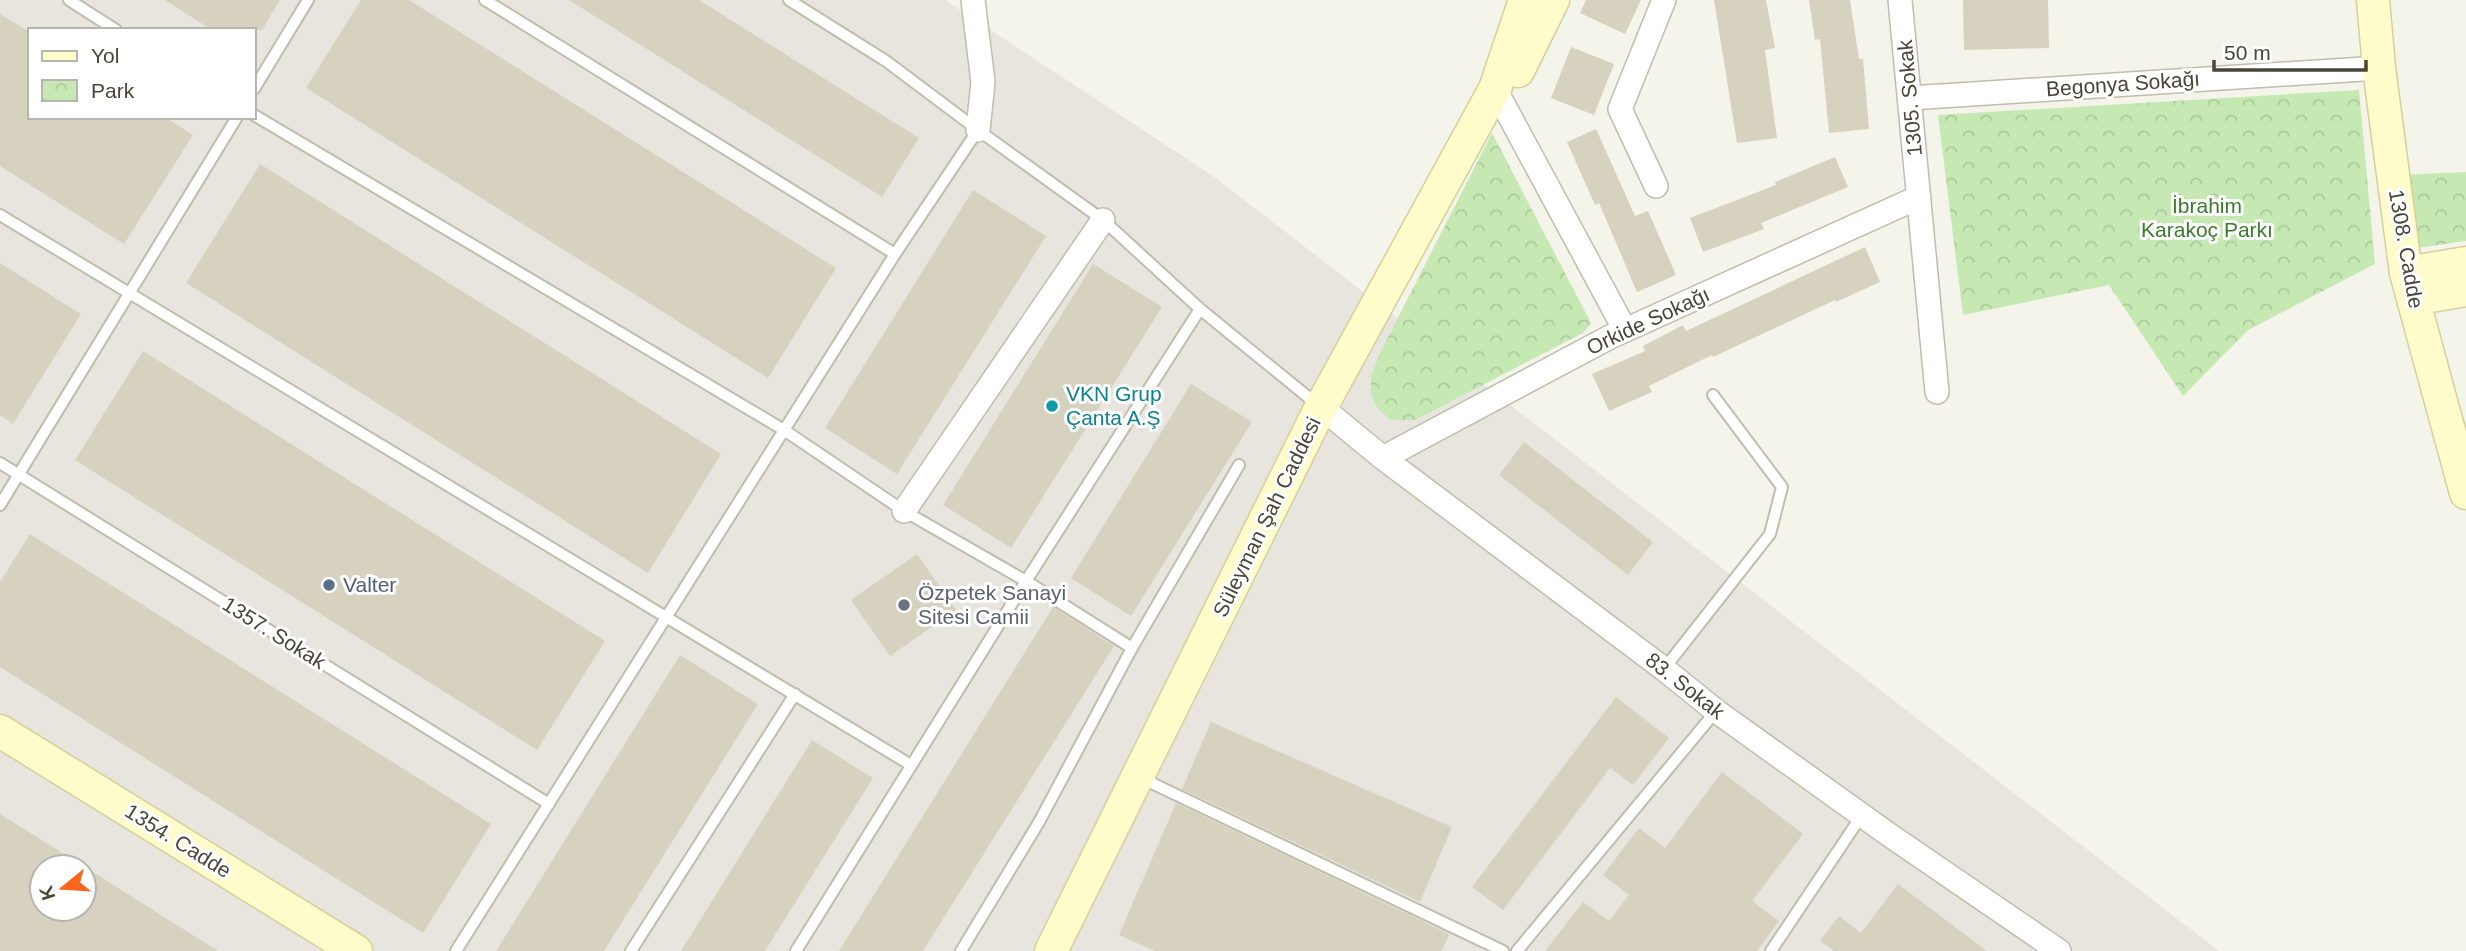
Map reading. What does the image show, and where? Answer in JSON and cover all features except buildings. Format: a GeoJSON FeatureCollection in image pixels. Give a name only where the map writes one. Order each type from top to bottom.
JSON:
{"type":"FeatureCollection","features":[{"type":"Feature","properties":{"kind":"main road","name":"Süleyman Şah Caddesi"},"geometry":{"type":"LineString","coordinates":[[1051,951],[1321,407],[1495,89],[1525,0]]}},
{"type":"Feature","properties":{"kind":"main road","name":"Süleyman Şah Caddesi"},"geometry":{"type":"LineString","coordinates":[[1495,89],[1517,73],[1553,0]]}},
{"type":"Feature","properties":{"kind":"main road","name":"1308. Cadde"},"geometry":{"type":"LineString","coordinates":[[2373,0],[2379,68],[2409,286],[2466,493]]}},
{"type":"Feature","properties":{"kind":"main road"},"geometry":{"type":"LineString","coordinates":[[2409,286],[2466,263]]}},
{"type":"Feature","properties":{"kind":"main road"},"geometry":{"type":"LineString","coordinates":[[2409,286],[2466,290]]}},
{"type":"Feature","properties":{"kind":"main road","name":"1354. Cadde"},"geometry":{"type":"LineString","coordinates":[[0,731],[356,951]]}},
{"type":"Feature","properties":{"kind":"street"},"geometry":{"type":"LineString","coordinates":[[973,0],[983,82],[978,130]]}},
{"type":"Feature","properties":{"kind":"street"},"geometry":{"type":"LineString","coordinates":[[1656,186],[1620,109],[1664,0]]}},
{"type":"Feature","properties":{"kind":"street","name":"1305. Sokak"},"geometry":{"type":"LineString","coordinates":[[1900,0],[1937,392]]}},
{"type":"Feature","properties":{"kind":"street","name":"Begonya Sokağı"},"geometry":{"type":"LineString","coordinates":[[1910,97],[2379,68]]}},
{"type":"Feature","properties":{"kind":"street"},"geometry":{"type":"LineString","coordinates":[[1495,89],[1625,330]]}},
{"type":"Feature","properties":{"kind":"street","name":"Orkide Sokağı"},"geometry":{"type":"LineString","coordinates":[[1383,458],[1625,330],[1919,197]]}},
{"type":"Feature","properties":{"kind":"street"},"geometry":{"type":"LineString","coordinates":[[904,511],[1103,220]]}},
{"type":"Feature","properties":{"kind":"street","name":"83. Sokak"},"geometry":{"type":"LineString","coordinates":[[1321,407],[1383,458],[1716,711],[2045,944]]}},
{"type":"Feature","properties":{"kind":"lane"},"geometry":{"type":"LineString","coordinates":[[69,0],[113,28]]}},
{"type":"Feature","properties":{"kind":"lane"},"geometry":{"type":"LineString","coordinates":[[256,86],[308,0]]}},
{"type":"Feature","properties":{"kind":"lane"},"geometry":{"type":"LineString","coordinates":[[485,0],[895,254]]}},
{"type":"Feature","properties":{"kind":"lane"},"geometry":{"type":"LineString","coordinates":[[789,0],[886,61],[1103,220],[1199,309],[1321,407]]}},
{"type":"Feature","properties":{"kind":"lane"},"geometry":{"type":"LineString","coordinates":[[256,116],[784,430],[904,511],[1026,580],[1132,648]]}},
{"type":"Feature","properties":{"kind":"lane"},"geometry":{"type":"LineString","coordinates":[[0,505],[236,119]]}},
{"type":"Feature","properties":{"kind":"lane"},"geometry":{"type":"LineString","coordinates":[[456,951],[895,254],[978,130]]}},
{"type":"Feature","properties":{"kind":"lane"},"geometry":{"type":"LineString","coordinates":[[0,215],[911,765]]}},
{"type":"Feature","properties":{"kind":"lane"},"geometry":{"type":"LineString","coordinates":[[796,951],[1026,580],[1199,309]]}},
{"type":"Feature","properties":{"kind":"lane"},"geometry":{"type":"LineString","coordinates":[[1664,669],[1770,534],[1782,487],[1713,395]]}},
{"type":"Feature","properties":{"kind":"lane","name":"1357. Sokak"},"geometry":{"type":"LineString","coordinates":[[0,463],[549,804]]}},
{"type":"Feature","properties":{"kind":"lane"},"geometry":{"type":"LineString","coordinates":[[961,951],[1039,822],[1132,648],[1239,464]]}},
{"type":"Feature","properties":{"kind":"lane"},"geometry":{"type":"LineString","coordinates":[[631,951],[795,694]]}},
{"type":"Feature","properties":{"kind":"lane"},"geometry":{"type":"LineString","coordinates":[[1517,951],[1716,711]]}},
{"type":"Feature","properties":{"kind":"lane"},"geometry":{"type":"LineString","coordinates":[[1138,776],[1503,951]]}},
{"type":"Feature","properties":{"kind":"lane"},"geometry":{"type":"LineString","coordinates":[[1771,951],[1862,815]]}},
{"type":"Feature","properties":{"kind":"shaded area"},"geometry":{"type":"Polygon","coordinates":[[[0,0],[945,0],[1213,176],[2219,951],[0,951],[0,0]]]}},
{"type":"Feature","properties":{"kind":"green space","name":"İbrahim Karakoç Parkı"},"geometry":{"type":"Polygon","coordinates":[[[2359,90],[2375,264],[2248,330],[2183,396],[2109,285],[1963,315],[1938,115],[2359,90]]]}},
{"type":"Feature","properties":{"kind":"green space"},"geometry":{"type":"Polygon","coordinates":[[[1492,133],[1591,323],[1583,333],[1415,420],[1391,420],[1378,409],[1371,395],[1371,377],[1380,353],[1492,133]]]}},
{"type":"Feature","properties":{"kind":"green space"},"geometry":{"type":"Polygon","coordinates":[[[2466,172],[2466,241],[2410,249],[2399,175],[2466,172]]]}},
{"type":"Feature","properties":{"kind":"place","name":"VKN Grup Çanta A.Ş"},"geometry":{"type":"Point","coordinates":[1052,406]}},
{"type":"Feature","properties":{"kind":"place","name":"Valter"},"geometry":{"type":"Point","coordinates":[329,585]}},
{"type":"Feature","properties":{"kind":"place","name":"Özpetek Sanayi Sitesi Camii"},"geometry":{"type":"Point","coordinates":[904,605]}}]}
